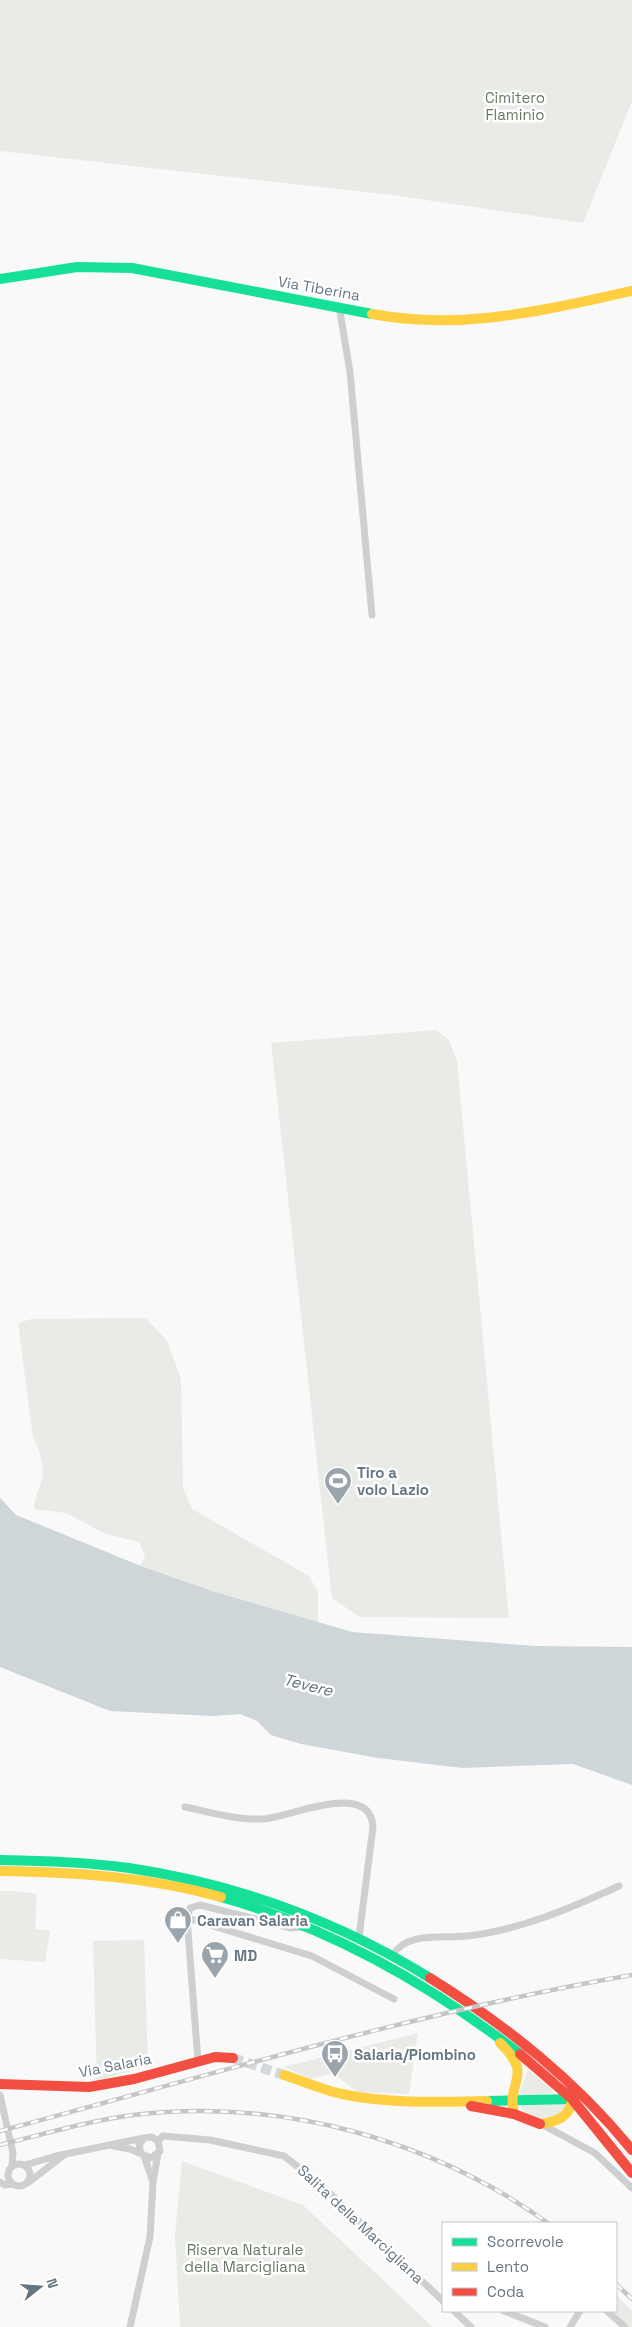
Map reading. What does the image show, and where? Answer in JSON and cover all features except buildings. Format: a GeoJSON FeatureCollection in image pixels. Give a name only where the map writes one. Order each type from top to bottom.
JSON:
{"type":"FeatureCollection","features":[{"type":"Feature","properties":{"kind":"main road","name":"Via Tiberina"},"geometry":{"type":"LineString","coordinates":[[0,279],[77,267],[132,268],[384,316],[476,321],[513,316],[632,291]]}},
{"type":"Feature","properties":{"kind":"main road"},"geometry":{"type":"LineString","coordinates":[[0,1860],[98,1864],[156,1871],[184,1877],[263,1898],[300,1911],[359,1937],[393,1955],[494,2019],[532,2048],[580,2090],[632,2150]]}},
{"type":"Feature","properties":{"kind":"main road"},"geometry":{"type":"LineString","coordinates":[[0,1871],[88,1874],[158,1883],[224,1898],[338,1938],[401,1971],[488,2030],[539,2070],[572,2099],[632,2173]]}},
{"type":"Feature","properties":{"kind":"main road"},"geometry":{"type":"LineString","coordinates":[[488,2030],[514,2059],[518,2067],[519,2079],[511,2101],[514,2114]]}},
{"type":"Feature","properties":{"kind":"main road","name":"Via Salaria"},"geometry":{"type":"LineString","coordinates":[[0,2084],[89,2087],[134,2079],[220,2056],[233,2058]]}},
{"type":"Feature","properties":{"kind":"main road"},"geometry":{"type":"LineString","coordinates":[[284,2075],[336,2092],[356,2096],[453,2102],[572,2099]]}},
{"type":"Feature","properties":{"kind":"main road"},"geometry":{"type":"LineString","coordinates":[[453,2102],[514,2114],[540,2124],[554,2123],[566,2115],[572,2107],[572,2099]]}},
{"type":"Feature","properties":{"kind":"street"},"geometry":{"type":"LineString","coordinates":[[339,306],[349,363],[372,614]]}},
{"type":"Feature","properties":{"kind":"street"},"geometry":{"type":"LineString","coordinates":[[185,1807],[258,1820],[324,1805],[348,1803],[364,1808],[371,1816],[373,1827],[359,1937]]}},
{"type":"Feature","properties":{"kind":"street"},"geometry":{"type":"LineString","coordinates":[[393,1955],[398,1948],[409,1941],[466,1936],[493,1931],[546,1917],[577,1906],[619,1886]]}},
{"type":"Feature","properties":{"kind":"street"},"geometry":{"type":"LineString","coordinates":[[198,2061],[187,1918],[190,1908],[200,1906],[291,1928],[308,1926]]}},
{"type":"Feature","properties":{"kind":"street"},"geometry":{"type":"LineString","coordinates":[[187,1918],[307,1954],[328,1963],[394,1999]]}},
{"type":"Feature","properties":{"kind":"street"},"geometry":{"type":"LineString","coordinates":[[572,2099],[580,2090]]}},
{"type":"Feature","properties":{"kind":"street"},"geometry":{"type":"LineString","coordinates":[[0,2096],[14,2153],[8,2176],[12,2184]]}},
{"type":"Feature","properties":{"kind":"street"},"geometry":{"type":"LineString","coordinates":[[540,2124],[595,2153],[632,2188]]}},
{"type":"Feature","properties":{"kind":"street","name":"Salita della Marcigliana"},"geometry":{"type":"LineString","coordinates":[[158,2141],[163,2136],[175,2135],[210,2140],[284,2156],[320,2184],[442,2299]]}},
{"type":"Feature","properties":{"kind":"street"},"geometry":{"type":"LineString","coordinates":[[0,2169],[152,2136],[158,2141],[161,2148],[158,2154],[153,2182],[150,2237],[130,2327]]}},
{"type":"Feature","properties":{"kind":"street"},"geometry":{"type":"LineString","coordinates":[[144,2138],[139,2145],[153,2182]]}},
{"type":"Feature","properties":{"kind":"street"},"geometry":{"type":"LineString","coordinates":[[110,2146],[130,2148],[152,2158],[158,2154]]}},
{"type":"Feature","properties":{"kind":"street"},"geometry":{"type":"LineString","coordinates":[[14,2153],[31,2174],[29,2182]]}},
{"type":"Feature","properties":{"kind":"street"},"geometry":{"type":"LineString","coordinates":[[0,2182],[5,2185],[23,2186],[64,2155]]}},
{"type":"Feature","properties":{"kind":"street"},"geometry":{"type":"LineString","coordinates":[[455,2312],[471,2327]]}},
{"type":"Feature","properties":{"kind":"street"},"geometry":{"type":"LineString","coordinates":[[507,2312],[545,2327]]}},
{"type":"Feature","properties":{"kind":"street"},"geometry":{"type":"LineString","coordinates":[[570,2327],[579,2312]]}},
{"type":"Feature","properties":{"kind":"street"},"geometry":{"type":"LineString","coordinates":[[608,2312],[625,2327]]}},
{"type":"Feature","properties":{"kind":"green space","name":"Cimitero Flaminio"},"geometry":{"type":"Polygon","coordinates":[[[0,0],[632,0],[632,101],[583,223],[392,195],[0,151],[0,0]]]}},
{"type":"Feature","properties":{"kind":"green space"},"geometry":{"type":"Polygon","coordinates":[[[436,1030],[449,1040],[457,1061],[509,1618],[360,1617],[332,1598],[271,1043],[436,1030]]]}},
{"type":"Feature","properties":{"kind":"green space"},"geometry":{"type":"Polygon","coordinates":[[[146,1318],[167,1341],[181,1379],[183,1488],[192,1509],[309,1576],[318,1592],[318,1623],[212,1591],[141,1566],[145,1556],[139,1542],[106,1534],[66,1513],[34,1509],[43,1469],[39,1450],[33,1438],[18,1323],[32,1319],[146,1318]]]}},
{"type":"Feature","properties":{"kind":"green space"},"geometry":{"type":"Polygon","coordinates":[[[0,1891],[37,1894],[35,1929],[50,1931],[45,1962],[0,1959],[0,1891]]]}},
{"type":"Feature","properties":{"kind":"green space"},"geometry":{"type":"Polygon","coordinates":[[[144,1940],[148,2066],[97,2081],[93,1941],[144,1940]]]}},
{"type":"Feature","properties":{"kind":"green space"},"geometry":{"type":"Polygon","coordinates":[[[418,2033],[409,2094],[357,2092],[337,2076],[330,2074],[310,2079],[284,2067],[418,2033]]]}},
{"type":"Feature","properties":{"kind":"green space"},"geometry":{"type":"Polygon","coordinates":[[[528,2070],[553,2090],[553,2093],[518,2097],[528,2070]]]}},
{"type":"Feature","properties":{"kind":"green space"},"geometry":{"type":"Polygon","coordinates":[[[563,2102],[566,2107],[564,2113],[547,2118],[530,2116],[521,2108],[522,2104],[563,2102]]]}},
{"type":"Feature","properties":{"kind":"green space","name":"Riserva Naturale della Marcigliana"},"geometry":{"type":"Polygon","coordinates":[[[182,2161],[303,2205],[433,2327],[180,2327],[175,2235],[182,2161]]]}},
{"type":"Feature","properties":{"kind":"green space"},"geometry":{"type":"Polygon","coordinates":[[[617,2295],[632,2311],[632,2327],[629,2327],[613,2312],[617,2312],[617,2295]]]}},
{"type":"Feature","properties":{"kind":"water","name":"Tevere"},"geometry":{"type":"Polygon","coordinates":[[[0,1498],[16,1515],[141,1566],[212,1591],[352,1632],[535,1646],[632,1647],[632,1785],[573,1764],[463,1768],[378,1758],[301,1744],[271,1735],[257,1721],[240,1714],[213,1716],[110,1711],[0,1667],[0,1498]]]}},
{"type":"Feature","properties":{"kind":"tunnel"},"geometry":{"type":"LineString","coordinates":[[233,2058],[284,2075]]}},
{"type":"Feature","properties":{"kind":"railway"},"geometry":{"type":"LineString","coordinates":[[0,2131],[393,2026],[472,2007],[632,1975]]}},
{"type":"Feature","properties":{"kind":"railway"},"geometry":{"type":"LineString","coordinates":[[0,2145],[83,2124],[133,2115],[188,2111],[243,2113],[297,2119],[351,2131],[403,2147],[453,2168],[502,2193],[546,2222]]}},
{"type":"Feature","properties":{"kind":"railway"},"geometry":{"type":"LineString","coordinates":[[617,2285],[632,2299]]}},
{"type":"Feature","properties":{"kind":"traffic: fast"},"geometry":{"type":"LineString","coordinates":[[0,279],[77,267],[132,268],[372,314]]}},
{"type":"Feature","properties":{"kind":"traffic: fast"},"geometry":{"type":"LineString","coordinates":[[0,1860],[113,1866],[169,1875],[208,1884],[247,1895],[323,1922],[359,1939],[430,1978]]}},
{"type":"Feature","properties":{"kind":"traffic: fast"},"geometry":{"type":"LineString","coordinates":[[221,1897],[301,1925],[378,1961],[451,2004],[520,2054]]}},
{"type":"Feature","properties":{"kind":"traffic: fast"},"geometry":{"type":"LineString","coordinates":[[487,2101],[572,2099]]}},
{"type":"Feature","properties":{"kind":"traffic: slow"},"geometry":{"type":"LineString","coordinates":[[372,314],[406,319],[471,319],[535,311],[632,291]]}},
{"type":"Feature","properties":{"kind":"traffic: slow"},"geometry":{"type":"LineString","coordinates":[[0,1871],[84,1874],[139,1880],[221,1897]]}},
{"type":"Feature","properties":{"kind":"traffic: slow"},"geometry":{"type":"LineString","coordinates":[[500,2043],[510,2054],[518,2071],[513,2093],[514,2114]]}},
{"type":"Feature","properties":{"kind":"traffic: slow"},"geometry":{"type":"LineString","coordinates":[[284,2075],[328,2090],[360,2097],[414,2102],[487,2101]]}},
{"type":"Feature","properties":{"kind":"traffic: slow"},"geometry":{"type":"LineString","coordinates":[[540,2124],[562,2118],[569,2110],[572,2099]]}},
{"type":"Feature","properties":{"kind":"traffic: jam"},"geometry":{"type":"LineString","coordinates":[[430,1978],[513,2035],[563,2077],[610,2124],[632,2150]]}},
{"type":"Feature","properties":{"kind":"traffic: jam"},"geometry":{"type":"LineString","coordinates":[[520,2054],[572,2099],[632,2173]]}},
{"type":"Feature","properties":{"kind":"traffic: jam"},"geometry":{"type":"LineString","coordinates":[[0,2084],[89,2087],[134,2079],[215,2057],[233,2058]]}},
{"type":"Feature","properties":{"kind":"traffic: jam"},"geometry":{"type":"LineString","coordinates":[[471,2106],[514,2114],[540,2124]]}},
{"type":"Feature","properties":{"kind":"place","name":"Tiro a volo Lazio"},"geometry":{"type":"Point","coordinates":[338,1505]}},
{"type":"Feature","properties":{"kind":"place","name":"Caravan Salaria"},"geometry":{"type":"Point","coordinates":[178,1944]}},
{"type":"Feature","properties":{"kind":"place","name":"MD"},"geometry":{"type":"Point","coordinates":[215,1979]}},
{"type":"Feature","properties":{"kind":"place","name":"Salaria/Piombino"},"geometry":{"type":"Point","coordinates":[335,2078]}}]}
